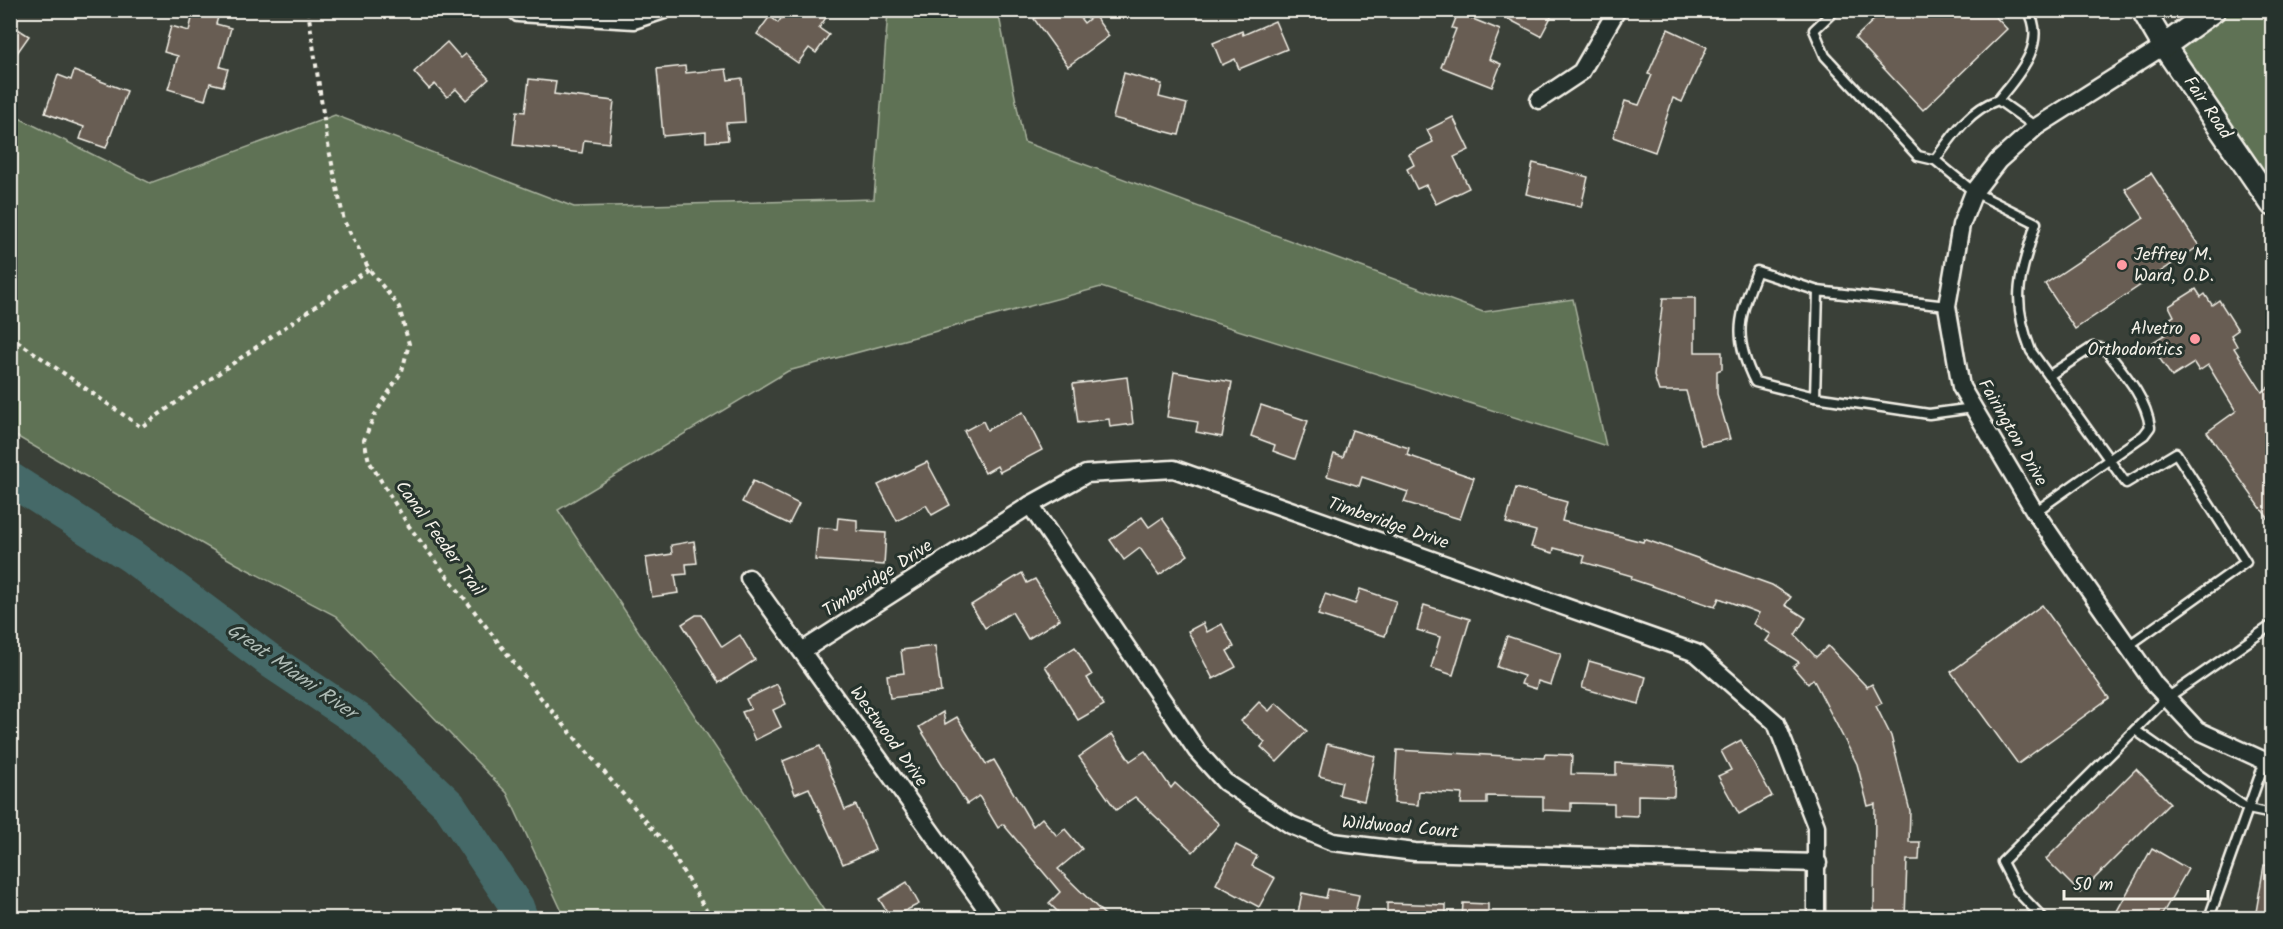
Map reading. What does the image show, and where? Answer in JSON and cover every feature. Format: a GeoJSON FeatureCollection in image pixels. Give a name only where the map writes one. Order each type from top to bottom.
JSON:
{"type":"FeatureCollection","features":[{"type":"Feature","properties":{"kind":"main road","name":"Fair Road"},"geometry":{"type":"LineString","coordinates":[[2143,10],[2164,46],[2272,204]]}},
{"type":"Feature","properties":{"kind":"main road"},"geometry":{"type":"LineString","coordinates":[[2164,46],[2214,10]]}},
{"type":"Feature","properties":{"kind":"street"},"geometry":{"type":"LineString","coordinates":[[519,13],[634,20],[664,10]]}},
{"type":"Feature","properties":{"kind":"street"},"geometry":{"type":"LineString","coordinates":[[1539,100],[1581,72],[1617,10]]}},
{"type":"Feature","properties":{"kind":"street","name":"Fairington Drive"},"geometry":{"type":"LineString","coordinates":[[2164,46],[2036,127],[1998,161],[1974,192],[1961,225],[1947,306],[1961,387],[2035,512],[2128,646],[2167,698],[2197,730],[2269,762]]}},
{"type":"Feature","properties":{"kind":"street","name":"Timberidge Drive"},"geometry":{"type":"LineString","coordinates":[[802,651],[1030,505],[1086,474],[1174,469],[1696,653],[1776,723],[1816,826],[1818,863],[1816,918]]}},
{"type":"Feature","properties":{"kind":"street","name":"Wildwood Court"},"geometry":{"type":"LineString","coordinates":[[1030,505],[1197,751],[1225,782],[1291,825],[1333,842],[1415,852],[1818,863]]}},
{"type":"Feature","properties":{"kind":"street","name":"Westwood Drive"},"geometry":{"type":"LineString","coordinates":[[749,579],[993,918]]}},
{"type":"Feature","properties":{"kind":"lane"},"geometry":{"type":"LineString","coordinates":[[1835,10],[1814,30],[1825,56],[1918,156],[1935,160],[1974,192],[2036,223],[2022,270],[2019,317],[2031,351],[2126,483],[2176,453],[2246,562],[2128,646]]}},
{"type":"Feature","properties":{"kind":"lane"},"geometry":{"type":"LineString","coordinates":[[1935,160],[1950,137],[1981,106],[1998,100],[2031,53],[2034,28],[2028,10]]}},
{"type":"Feature","properties":{"kind":"lane"},"geometry":{"type":"LineString","coordinates":[[1998,100],[2036,127]]}},
{"type":"Feature","properties":{"kind":"lane"},"geometry":{"type":"LineString","coordinates":[[1947,306],[1818,291],[1757,271],[1741,312],[1741,355],[1755,382],[1815,397],[1929,414],[1973,408]]}},
{"type":"Feature","properties":{"kind":"lane"},"geometry":{"type":"LineString","coordinates":[[1815,397],[1818,291]]}},
{"type":"Feature","properties":{"kind":"lane"},"geometry":{"type":"LineString","coordinates":[[2035,512],[2144,435],[2150,427],[2148,413],[2133,387],[2105,349],[2093,347],[2050,375]]}},
{"type":"Feature","properties":{"kind":"lane"},"geometry":{"type":"LineString","coordinates":[[2043,918],[2017,891],[2002,862],[2167,698],[2272,625]]}},
{"type":"Feature","properties":{"kind":"lane"},"geometry":{"type":"LineString","coordinates":[[2134,730],[2248,809],[2272,814]]}},
{"type":"Feature","properties":{"kind":"lane"},"geometry":{"type":"LineString","coordinates":[[2209,918],[2248,809],[2269,762]]}},
{"type":"Feature","properties":{"kind":"path","name":"Canal Feeder Trail"},"geometry":{"type":"LineString","coordinates":[[308,10],[327,140],[344,221],[369,269],[399,307],[409,344],[402,370],[374,416],[363,440],[369,461],[408,525],[541,698],[668,847],[711,918]]}},
{"type":"Feature","properties":{"kind":"path"},"geometry":{"type":"LineString","coordinates":[[10,336],[141,427],[369,269]]}},
{"type":"Feature","properties":{"kind":"green space"},"geometry":{"type":"Polygon","coordinates":[[[888,11],[998,11],[1024,142],[1483,312],[1573,299],[1606,446],[1101,287],[788,371],[558,510],[829,918],[565,918],[507,793],[336,616],[237,564],[11,433],[11,114],[150,183],[335,115],[574,207],[874,199],[888,11]]]}},
{"type":"Feature","properties":{"kind":"green space"},"geometry":{"type":"Polygon","coordinates":[[[2214,11],[2272,11],[2272,204],[2164,46],[2214,11]]]}},
{"type":"Feature","properties":{"kind":"building"},"geometry":{"type":"Polygon","coordinates":[[[194,10],[218,17],[216,24],[231,28],[220,67],[228,69],[223,86],[210,83],[205,100],[168,89],[178,56],[164,52],[171,26],[189,31],[194,10]]]}},
{"type":"Feature","properties":{"kind":"building"},"geometry":{"type":"Polygon","coordinates":[[[787,10],[819,10],[827,16],[819,28],[829,35],[816,53],[809,48],[798,63],[757,34],[770,16],[778,23],[787,10]]]}},
{"type":"Feature","properties":{"kind":"building"},"geometry":{"type":"Polygon","coordinates":[[[1045,10],[1074,10],[1084,23],[1094,15],[1109,36],[1068,66],[1034,19],[1045,10]]]}},
{"type":"Feature","properties":{"kind":"building"},"geometry":{"type":"Polygon","coordinates":[[[1491,10],[1543,10],[1552,15],[1541,36],[1491,10]]]}},
{"type":"Feature","properties":{"kind":"building"},"geometry":{"type":"Polygon","coordinates":[[[1884,10],[1989,10],[2007,29],[1923,110],[1855,38],[1884,10]]]}},
{"type":"Feature","properties":{"kind":"building"},"geometry":{"type":"Polygon","coordinates":[[[1458,13],[1500,30],[1489,59],[1501,64],[1492,87],[1441,67],[1456,29],[1452,28],[1458,13]]]}},
{"type":"Feature","properties":{"kind":"building"},"geometry":{"type":"Polygon","coordinates":[[[1275,21],[1287,49],[1239,69],[1235,59],[1222,65],[1213,43],[1242,31],[1243,35],[1275,21]]]}},
{"type":"Feature","properties":{"kind":"building"},"geometry":{"type":"Polygon","coordinates":[[[10,24],[29,36],[10,63],[10,24]]]}},
{"type":"Feature","properties":{"kind":"building"},"geometry":{"type":"Polygon","coordinates":[[[1668,29],[1707,47],[1682,102],[1673,98],[1655,152],[1613,137],[1625,101],[1639,105],[1652,75],[1648,74],[1668,29]]]}},
{"type":"Feature","properties":{"kind":"building"},"geometry":{"type":"Polygon","coordinates":[[[447,42],[461,58],[466,54],[489,79],[466,100],[456,89],[447,97],[435,84],[429,89],[414,72],[447,42]]]}},
{"type":"Feature","properties":{"kind":"building"},"geometry":{"type":"Polygon","coordinates":[[[685,66],[686,73],[726,69],[728,80],[742,78],[745,122],[726,123],[728,140],[706,142],[706,132],[663,136],[657,69],[685,66]]]}},
{"type":"Feature","properties":{"kind":"building"},"geometry":{"type":"Polygon","coordinates":[[[74,71],[127,91],[106,148],[80,139],[84,127],[45,113],[58,75],[71,80],[74,71]]]}},
{"type":"Feature","properties":{"kind":"building"},"geometry":{"type":"Polygon","coordinates":[[[1124,73],[1162,84],[1159,97],[1187,104],[1179,135],[1113,118],[1124,73]]]}},
{"type":"Feature","properties":{"kind":"building"},"geometry":{"type":"Polygon","coordinates":[[[529,79],[556,82],[554,94],[614,101],[609,143],[584,140],[582,153],[513,145],[517,111],[525,112],[529,79]]]}},
{"type":"Feature","properties":{"kind":"building"},"geometry":{"type":"Polygon","coordinates":[[[1453,117],[1469,150],[1454,157],[1469,188],[1436,204],[1426,185],[1417,189],[1407,169],[1414,165],[1409,154],[1433,142],[1427,130],[1453,117]]]}},
{"type":"Feature","properties":{"kind":"building"},"geometry":{"type":"Polygon","coordinates":[[[1533,163],[1588,177],[1581,207],[1526,194],[1533,163]]]}},
{"type":"Feature","properties":{"kind":"building","name":"Jeffrey M. Ward, O.D."},"geometry":{"type":"Polygon","coordinates":[[[2151,173],[2199,246],[2075,329],[2045,284],[2144,218],[2125,189],[2151,173]]]}},
{"type":"Feature","properties":{"kind":"building"},"geometry":{"type":"Polygon","coordinates":[[[2196,289],[2201,297],[2205,294],[2212,305],[2219,300],[2238,330],[2231,335],[2237,346],[2234,348],[2262,392],[2272,385],[2272,524],[2207,432],[2236,411],[2208,365],[2199,371],[2194,363],[2172,377],[2150,344],[2172,330],[2166,321],[2174,316],[2169,306],[2196,289]]]}},
{"type":"Feature","properties":{"kind":"building"},"geometry":{"type":"Polygon","coordinates":[[[1663,298],[1695,298],[1695,352],[1722,352],[1722,369],[1717,371],[1717,394],[1730,439],[1701,445],[1686,391],[1659,391],[1654,376],[1663,298]]]}},
{"type":"Feature","properties":{"kind":"building"},"geometry":{"type":"Polygon","coordinates":[[[1174,372],[1232,382],[1222,437],[1196,432],[1198,422],[1167,417],[1174,372]]]}},
{"type":"Feature","properties":{"kind":"building"},"geometry":{"type":"Polygon","coordinates":[[[1127,377],[1133,424],[1110,427],[1109,419],[1078,423],[1073,384],[1127,377]]]}},
{"type":"Feature","properties":{"kind":"building"},"geometry":{"type":"Polygon","coordinates":[[[1261,405],[1308,421],[1295,459],[1273,451],[1275,445],[1251,436],[1261,405]]]}},
{"type":"Feature","properties":{"kind":"building"},"geometry":{"type":"Polygon","coordinates":[[[1023,412],[1042,450],[1000,472],[997,466],[985,473],[964,431],[983,421],[987,430],[1023,412]]]}},
{"type":"Feature","properties":{"kind":"building"},"geometry":{"type":"Polygon","coordinates":[[[1352,430],[1409,448],[1407,455],[1474,478],[1460,519],[1404,502],[1408,492],[1362,477],[1359,486],[1327,476],[1334,454],[1343,457],[1352,430]]]}},
{"type":"Feature","properties":{"kind":"building"},"geometry":{"type":"Polygon","coordinates":[[[927,462],[950,505],[932,515],[926,505],[897,521],[878,485],[927,462]]]}},
{"type":"Feature","properties":{"kind":"building"},"geometry":{"type":"Polygon","coordinates":[[[753,481],[799,504],[789,524],[742,502],[753,481]]]}},
{"type":"Feature","properties":{"kind":"building"},"geometry":{"type":"Polygon","coordinates":[[[1516,488],[1567,502],[1562,521],[1643,542],[1644,539],[1772,585],[1791,597],[1785,605],[1806,618],[1795,635],[1816,657],[1828,646],[1867,687],[1872,684],[1882,703],[1876,706],[1891,736],[1910,811],[1909,842],[1920,842],[1919,860],[1907,860],[1905,918],[1874,918],[1875,804],[1868,806],[1857,764],[1813,679],[1808,684],[1793,667],[1799,662],[1766,641],[1771,634],[1753,624],[1759,613],[1719,598],[1715,607],[1631,579],[1632,576],[1583,562],[1585,556],[1554,548],[1553,553],[1531,547],[1536,531],[1506,523],[1516,488]]]}},
{"type":"Feature","properties":{"kind":"building"},"geometry":{"type":"Polygon","coordinates":[[[1142,517],[1149,527],[1162,518],[1188,555],[1159,575],[1140,548],[1124,560],[1110,540],[1142,517]]]}},
{"type":"Feature","properties":{"kind":"building"},"geometry":{"type":"Polygon","coordinates":[[[838,518],[857,520],[857,531],[886,533],[884,565],[815,560],[818,527],[837,529],[838,518]]]}},
{"type":"Feature","properties":{"kind":"building"},"geometry":{"type":"Polygon","coordinates":[[[694,541],[697,563],[686,564],[687,574],[675,575],[678,593],[652,597],[646,558],[672,554],[671,545],[694,541]]]}},
{"type":"Feature","properties":{"kind":"building"},"geometry":{"type":"Polygon","coordinates":[[[1022,573],[1027,583],[1035,579],[1060,619],[1028,639],[1012,612],[985,628],[971,605],[1022,573]]]}},
{"type":"Feature","properties":{"kind":"building"},"geometry":{"type":"Polygon","coordinates":[[[1360,589],[1396,601],[1385,636],[1318,615],[1325,594],[1355,604],[1360,589]]]}},
{"type":"Feature","properties":{"kind":"building"},"geometry":{"type":"Polygon","coordinates":[[[1424,605],[1470,619],[1453,675],[1431,668],[1440,637],[1417,630],[1424,605]]]}},
{"type":"Feature","properties":{"kind":"building"},"geometry":{"type":"Polygon","coordinates":[[[2042,605],[2109,698],[2018,764],[1951,672],[2042,605]]]}},
{"type":"Feature","properties":{"kind":"building"},"geometry":{"type":"Polygon","coordinates":[[[696,615],[702,615],[722,647],[740,635],[755,660],[719,683],[682,624],[696,615]]]}},
{"type":"Feature","properties":{"kind":"building"},"geometry":{"type":"Polygon","coordinates":[[[1203,623],[1207,632],[1222,624],[1234,647],[1227,651],[1236,667],[1213,679],[1188,631],[1203,623]]]}},
{"type":"Feature","properties":{"kind":"building"},"geometry":{"type":"Polygon","coordinates":[[[1507,636],[1561,654],[1551,685],[1538,681],[1536,689],[1521,684],[1524,676],[1497,667],[1507,636]]]}},
{"type":"Feature","properties":{"kind":"building"},"geometry":{"type":"Polygon","coordinates":[[[935,646],[941,692],[890,698],[887,675],[904,673],[901,650],[935,646]]]}},
{"type":"Feature","properties":{"kind":"building"},"geometry":{"type":"Polygon","coordinates":[[[1075,647],[1092,675],[1087,678],[1104,705],[1078,720],[1045,666],[1075,647]]]}},
{"type":"Feature","properties":{"kind":"building"},"geometry":{"type":"Polygon","coordinates":[[[1589,661],[1646,677],[1639,704],[1582,688],[1589,661]]]}},
{"type":"Feature","properties":{"kind":"building"},"geometry":{"type":"Polygon","coordinates":[[[777,684],[786,704],[773,710],[781,727],[755,740],[742,712],[751,709],[746,699],[777,684]]]}},
{"type":"Feature","properties":{"kind":"building"},"geometry":{"type":"Polygon","coordinates":[[[1259,702],[1269,711],[1276,703],[1307,731],[1277,762],[1261,747],[1265,742],[1241,721],[1259,702]]]}},
{"type":"Feature","properties":{"kind":"building"},"geometry":{"type":"Polygon","coordinates":[[[943,712],[945,724],[957,717],[986,764],[994,760],[1033,826],[1042,818],[1057,836],[1065,829],[1082,849],[1058,869],[1108,918],[1064,918],[1049,903],[1060,892],[1003,824],[998,828],[979,796],[967,804],[919,727],[943,712]]]}},
{"type":"Feature","properties":{"kind":"building"},"geometry":{"type":"Polygon","coordinates":[[[1112,734],[1130,761],[1145,751],[1171,788],[1175,783],[1219,824],[1193,852],[1135,797],[1116,810],[1079,757],[1112,734]]]}},
{"type":"Feature","properties":{"kind":"building"},"geometry":{"type":"Polygon","coordinates":[[[1741,740],[1772,796],[1739,814],[1718,776],[1731,770],[1721,751],[1741,740]]]}},
{"type":"Feature","properties":{"kind":"building"},"geometry":{"type":"Polygon","coordinates":[[[1327,744],[1375,756],[1364,801],[1339,795],[1342,782],[1319,776],[1327,744]]]}},
{"type":"Feature","properties":{"kind":"building"},"geometry":{"type":"Polygon","coordinates":[[[820,746],[845,810],[856,805],[875,850],[843,864],[809,788],[795,794],[783,761],[820,746]]]}},
{"type":"Feature","properties":{"kind":"building"},"geometry":{"type":"Polygon","coordinates":[[[1397,750],[1544,758],[1545,754],[1572,755],[1571,774],[1616,775],[1616,763],[1675,766],[1674,796],[1638,795],[1638,816],[1614,815],[1614,804],[1571,803],[1571,811],[1543,810],[1543,797],[1487,796],[1487,804],[1461,804],[1462,794],[1419,791],[1418,805],[1394,803],[1397,750]]]}},
{"type":"Feature","properties":{"kind":"building"},"geometry":{"type":"Polygon","coordinates":[[[2136,769],[2170,803],[2080,893],[2046,859],[2136,769]]]}},
{"type":"Feature","properties":{"kind":"building"},"geometry":{"type":"Polygon","coordinates":[[[1236,845],[1257,856],[1252,866],[1275,878],[1259,907],[1216,884],[1236,845]]]}},
{"type":"Feature","properties":{"kind":"building"},"geometry":{"type":"Polygon","coordinates":[[[2152,848],[2188,869],[2160,918],[2131,918],[2117,911],[2152,848]]]}},
{"type":"Feature","properties":{"kind":"building"},"geometry":{"type":"Polygon","coordinates":[[[2264,865],[2272,866],[2272,918],[2255,918],[2264,865]]]}},
{"type":"Feature","properties":{"kind":"building"},"geometry":{"type":"Polygon","coordinates":[[[907,882],[919,904],[891,918],[879,899],[907,882]]]}},
{"type":"Feature","properties":{"kind":"building"},"geometry":{"type":"Polygon","coordinates":[[[1328,889],[1359,895],[1354,918],[1297,918],[1302,893],[1326,898],[1328,889]]]}},
{"type":"Feature","properties":{"kind":"building"},"geometry":{"type":"Polygon","coordinates":[[[1387,903],[1446,905],[1446,918],[1387,918],[1387,903]]]}},
{"type":"Feature","properties":{"kind":"building"},"geometry":{"type":"Polygon","coordinates":[[[1463,903],[1488,904],[1488,918],[1462,918],[1463,903]]]}},
{"type":"Feature","properties":{"kind":"waterway","name":"Great Miami River"},"geometry":{"type":"LineString","coordinates":[[10,479],[131,556],[272,662],[362,722],[449,805],[517,907],[521,918]]}},
{"type":"Feature","properties":{"kind":"place","name":"Jeffrey M. Ward, O.D."},"geometry":{"type":"Point","coordinates":[2122,265]}},
{"type":"Feature","properties":{"kind":"place","name":"Alvetro Orthodontics"},"geometry":{"type":"Point","coordinates":[2195,339]}}]}
